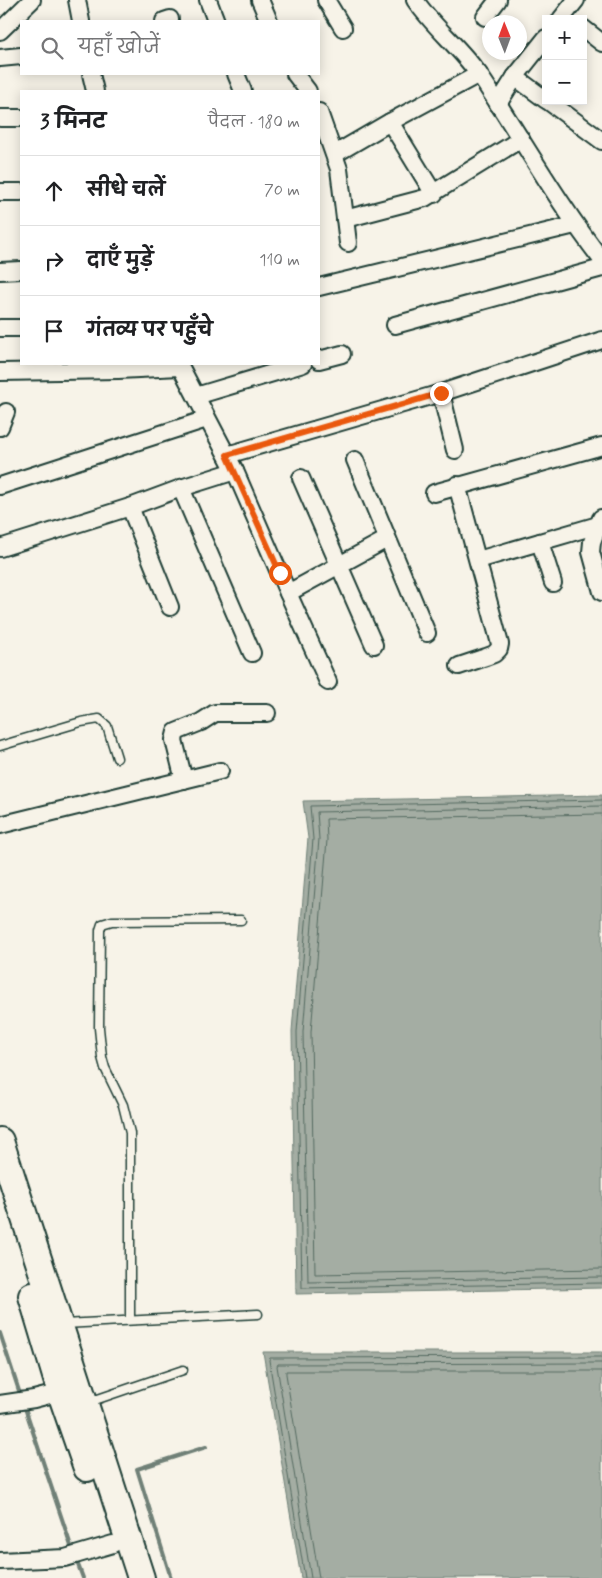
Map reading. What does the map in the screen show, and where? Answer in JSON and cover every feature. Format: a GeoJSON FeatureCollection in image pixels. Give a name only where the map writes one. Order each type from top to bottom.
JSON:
{"type":"FeatureCollection","features":[{"type":"Feature","properties":{"kind":"highway"},"geometry":{"type":"LineString","coordinates":[[0,1141],[59,1324],[113,1544],[124,1578]]}},
{"type":"Feature","properties":{"kind":"highway"},"geometry":{"type":"LineString","coordinates":[[0,1198],[75,1394],[141,1578]]}},
{"type":"Feature","properties":{"kind":"street"},"geometry":{"type":"LineString","coordinates":[[76,0],[81,20]]}},
{"type":"Feature","properties":{"kind":"street"},"geometry":{"type":"LineString","coordinates":[[208,0],[216,20]]}},
{"type":"Feature","properties":{"kind":"street"},"geometry":{"type":"LineString","coordinates":[[260,0],[270,20]]}},
{"type":"Feature","properties":{"kind":"street"},"geometry":{"type":"LineString","coordinates":[[326,0],[343,28]]}},
{"type":"Feature","properties":{"kind":"street"},"geometry":{"type":"LineString","coordinates":[[415,0],[432,22],[458,48],[479,74],[575,225],[602,260]]}},
{"type":"Feature","properties":{"kind":"street"},"geometry":{"type":"LineString","coordinates":[[486,15],[497,0]]}},
{"type":"Feature","properties":{"kind":"street"},"geometry":{"type":"LineString","coordinates":[[567,15],[576,0]]}},
{"type":"Feature","properties":{"kind":"street"},"geometry":{"type":"LineString","coordinates":[[0,31],[30,1]]}},
{"type":"Feature","properties":{"kind":"street"},"geometry":{"type":"LineString","coordinates":[[587,31],[602,43]]}},
{"type":"Feature","properties":{"kind":"street"},"geometry":{"type":"LineString","coordinates":[[498,104],[515,77],[542,43]]}},
{"type":"Feature","properties":{"kind":"street"},"geometry":{"type":"LineString","coordinates":[[0,58],[20,56]]}},
{"type":"Feature","properties":{"kind":"street"},"geometry":{"type":"LineString","coordinates":[[335,154],[479,74]]}},
{"type":"Feature","properties":{"kind":"street"},"geometry":{"type":"LineString","coordinates":[[92,75],[95,90]]}},
{"type":"Feature","properties":{"kind":"street"},"geometry":{"type":"LineString","coordinates":[[236,75],[243,90]]}},
{"type":"Feature","properties":{"kind":"street"},"geometry":{"type":"LineString","coordinates":[[296,75],[307,90]]}},
{"type":"Feature","properties":{"kind":"street"},"geometry":{"type":"LineString","coordinates":[[515,77],[542,96]]}},
{"type":"Feature","properties":{"kind":"street"},"geometry":{"type":"LineString","coordinates":[[554,105],[602,141]]}},
{"type":"Feature","properties":{"kind":"street"},"geometry":{"type":"LineString","coordinates":[[320,115],[335,154],[341,182],[348,243]]}},
{"type":"Feature","properties":{"kind":"street"},"geometry":{"type":"LineString","coordinates":[[0,118],[20,118]]}},
{"type":"Feature","properties":{"kind":"street"},"geometry":{"type":"LineString","coordinates":[[390,122],[434,194]]}},
{"type":"Feature","properties":{"kind":"street"},"geometry":{"type":"LineString","coordinates":[[345,219],[413,202],[434,194],[521,139]]}},
{"type":"Feature","properties":{"kind":"street"},"geometry":{"type":"LineString","coordinates":[[0,192],[20,192]]}},
{"type":"Feature","properties":{"kind":"street"},"geometry":{"type":"LineString","coordinates":[[320,287],[575,225]]}},
{"type":"Feature","properties":{"kind":"street"},"geometry":{"type":"LineString","coordinates":[[395,324],[602,268]]}},
{"type":"Feature","properties":{"kind":"street"},"geometry":{"type":"LineString","coordinates":[[0,271],[20,270]]}},
{"type":"Feature","properties":{"kind":"street"},"geometry":{"type":"LineString","coordinates":[[0,328],[20,328]]}},
{"type":"Feature","properties":{"kind":"street"},"geometry":{"type":"LineString","coordinates":[[227,455],[441,393],[602,340]]}},
{"type":"Feature","properties":{"kind":"street"},"geometry":{"type":"LineString","coordinates":[[320,360],[342,354]]}},
{"type":"Feature","properties":{"kind":"street"},"geometry":{"type":"LineString","coordinates":[[0,372],[118,370],[180,365],[235,471],[328,682]]}},
{"type":"Feature","properties":{"kind":"street"},"geometry":{"type":"LineString","coordinates":[[196,396],[300,365]]}},
{"type":"Feature","properties":{"kind":"street"},"geometry":{"type":"LineString","coordinates":[[441,393],[455,450]]}},
{"type":"Feature","properties":{"kind":"street"},"geometry":{"type":"LineString","coordinates":[[0,486],[208,419]]}},
{"type":"Feature","properties":{"kind":"street"},"geometry":{"type":"LineString","coordinates":[[434,492],[602,446]]}},
{"type":"Feature","properties":{"kind":"street"},"geometry":{"type":"LineString","coordinates":[[355,460],[427,633]]}},
{"type":"Feature","properties":{"kind":"street"},"geometry":{"type":"LineString","coordinates":[[0,548],[130,507],[235,471]]}},
{"type":"Feature","properties":{"kind":"street"},"geometry":{"type":"LineString","coordinates":[[301,478],[374,645]]}},
{"type":"Feature","properties":{"kind":"street"},"geometry":{"type":"LineString","coordinates":[[457,485],[499,640],[499,649],[494,654],[459,666]]}},
{"type":"Feature","properties":{"kind":"street"},"geometry":{"type":"LineString","coordinates":[[181,488],[252,653]]}},
{"type":"Feature","properties":{"kind":"street"},"geometry":{"type":"LineString","coordinates":[[130,507],[170,607]]}},
{"type":"Feature","properties":{"kind":"street"},"geometry":{"type":"LineString","coordinates":[[478,560],[540,542],[600,520]]}},
{"type":"Feature","properties":{"kind":"street"},"geometry":{"type":"LineString","coordinates":[[600,520],[592,542],[591,552],[602,592]]}},
{"type":"Feature","properties":{"kind":"street"},"geometry":{"type":"LineString","coordinates":[[288,593],[388,539]]}},
{"type":"Feature","properties":{"kind":"street"},"geometry":{"type":"LineString","coordinates":[[540,542],[553,583]]}},
{"type":"Feature","properties":{"kind":"street"},"geometry":{"type":"LineString","coordinates":[[184,780],[174,740],[176,732],[216,714],[266,713]]}},
{"type":"Feature","properties":{"kind":"street"},"geometry":{"type":"LineString","coordinates":[[0,825],[220,771]]}},
{"type":"Feature","properties":{"kind":"street"},"geometry":{"type":"LineString","coordinates":[[0,1404],[75,1394]]}},
{"type":"Feature","properties":{"kind":"street"},"geometry":{"type":"LineString","coordinates":[[0,1560],[65,1558],[113,1544]]}},
{"type":"Feature","properties":{"kind":"lane"},"geometry":{"type":"LineString","coordinates":[[0,746],[81,722],[99,719],[107,726],[117,758]]}},
{"type":"Feature","properties":{"kind":"lane"},"geometry":{"type":"LineString","coordinates":[[130,1320],[130,1133],[123,1105],[105,1068],[102,1057],[99,1028],[100,930],[102,924],[112,921],[241,920]]}},
{"type":"Feature","properties":{"kind":"lane"},"geometry":{"type":"LineString","coordinates":[[59,1324],[258,1314]]}},
{"type":"Feature","properties":{"kind":"lane"},"geometry":{"type":"LineString","coordinates":[[75,1394],[183,1370]]}},
{"type":"Feature","properties":{"kind":"water"},"geometry":{"type":"Polygon","coordinates":[[[602,795],[602,1288],[296,1294],[292,1031],[308,838],[303,801],[602,795]]]}},
{"type":"Feature","properties":{"kind":"water"},"geometry":{"type":"Polygon","coordinates":[[[263,1352],[602,1352],[602,1578],[301,1578],[263,1352]]]}},
{"type":"Feature","properties":{"kind":"waterway"},"geometry":{"type":"LineString","coordinates":[[0,1333],[21,1397]]}},
{"type":"Feature","properties":{"kind":"waterway"},"geometry":{"type":"LineString","coordinates":[[25,1408],[73,1552]]}},
{"type":"Feature","properties":{"kind":"waterway"},"geometry":{"type":"LineString","coordinates":[[171,1578],[137,1469],[206,1447]]}},
{"type":"Feature","properties":{"kind":"waterway"},"geometry":{"type":"LineString","coordinates":[[77,1562],[83,1578]]}},
{"type":"Feature","properties":{"kind":"route"},"geometry":{"type":"LineString","coordinates":[[280,573],[227,455],[441,393]]}}]}
